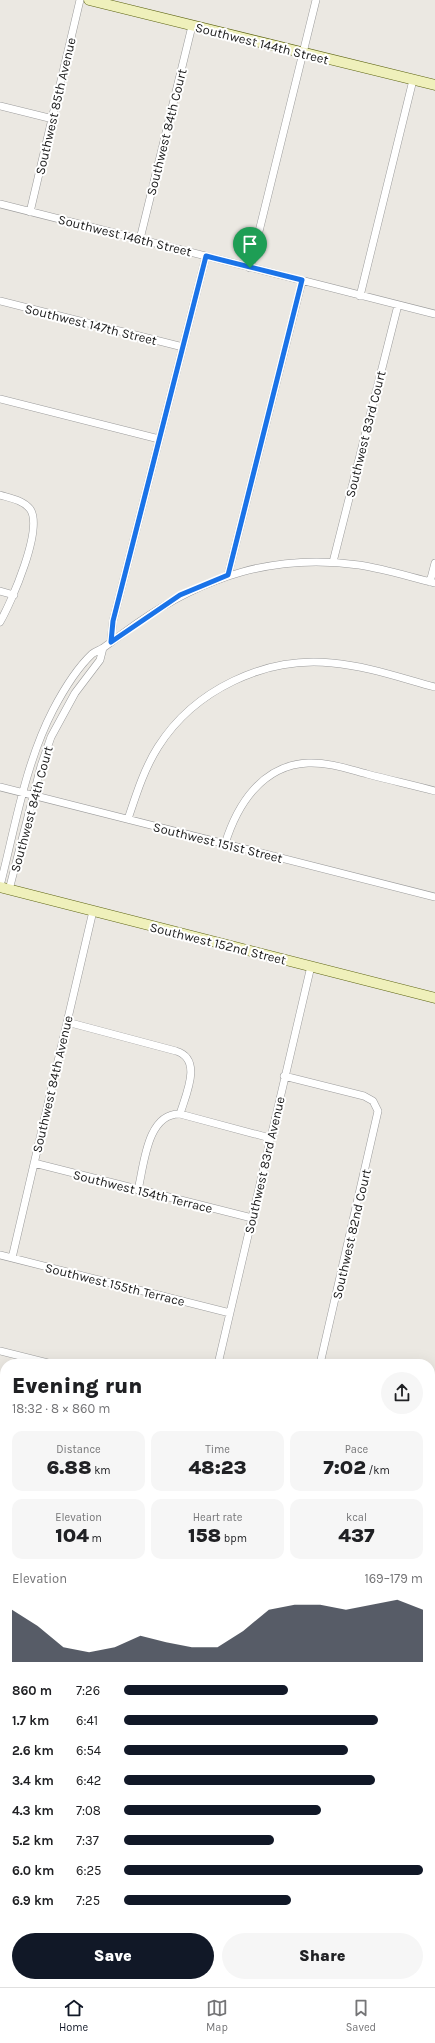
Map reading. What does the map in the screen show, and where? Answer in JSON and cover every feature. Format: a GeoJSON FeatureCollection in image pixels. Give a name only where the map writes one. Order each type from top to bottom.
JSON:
{"type":"FeatureCollection","features":[{"type":"Feature","properties":{"kind":"main road","name":"Southwest 144th Street"},"geometry":{"type":"LineString","coordinates":[[89,0],[302,54],[435,85]]}},
{"type":"Feature","properties":{"kind":"main road","name":"Southwest 152nd Street"},"geometry":{"type":"LineString","coordinates":[[3,888],[435,998]]}},
{"type":"Feature","properties":{"kind":"street","name":"Southwest 85th Avenue"},"geometry":{"type":"LineString","coordinates":[[30,212],[80,0]]}},
{"type":"Feature","properties":{"kind":"street"},"geometry":{"type":"LineString","coordinates":[[250,268],[316,0]]}},
{"type":"Feature","properties":{"kind":"street","name":"Southwest 84th Court"},"geometry":{"type":"LineString","coordinates":[[140,239],[192,26]]}},
{"type":"Feature","properties":{"kind":"street"},"geometry":{"type":"LineString","coordinates":[[360,296],[413,80]]}},
{"type":"Feature","properties":{"kind":"street"},"geometry":{"type":"LineString","coordinates":[[0,106],[53,119]]}},
{"type":"Feature","properties":{"kind":"street","name":"Southwest 146th Street"},"geometry":{"type":"LineString","coordinates":[[0,204],[435,314]]}},
{"type":"Feature","properties":{"kind":"street"},"geometry":{"type":"LineString","coordinates":[[111,642],[113,621],[206,256]]}},
{"type":"Feature","properties":{"kind":"street"},"geometry":{"type":"LineString","coordinates":[[228,575],[302,280]]}},
{"type":"Feature","properties":{"kind":"street","name":"Southwest 147th Street"},"geometry":{"type":"LineString","coordinates":[[0,301],[182,347]]}},
{"type":"Feature","properties":{"kind":"street","name":"Southwest 83rd Court"},"geometry":{"type":"LineString","coordinates":[[333,562],[398,305]]}},
{"type":"Feature","properties":{"kind":"street"},"geometry":{"type":"LineString","coordinates":[[0,399],[159,439]]}},
{"type":"Feature","properties":{"kind":"street"},"geometry":{"type":"LineString","coordinates":[[0,495],[15,499],[29,509],[34,518],[34,529],[19,582],[0,622]]}},
{"type":"Feature","properties":{"kind":"street"},"geometry":{"type":"LineString","coordinates":[[103,648],[174,599],[200,586],[228,575],[281,563],[333,562],[384,570],[433,582],[435,563]]}},
{"type":"Feature","properties":{"kind":"street"},"geometry":{"type":"LineString","coordinates":[[0,591],[14,595]]}},
{"type":"Feature","properties":{"kind":"street","name":"Southwest 84th Court"},"geometry":{"type":"LineString","coordinates":[[3,888],[23,793],[36,752],[54,709],[79,670],[94,653],[103,648]]}},
{"type":"Feature","properties":{"kind":"street","name":"Southwest 84th Court"},"geometry":{"type":"LineString","coordinates":[[3,888],[34,795],[51,737],[75,693],[100,660],[103,648]]}},
{"type":"Feature","properties":{"kind":"street"},"geometry":{"type":"LineString","coordinates":[[128,820],[150,762],[168,733],[197,704],[236,679],[251,673],[282,665],[324,662],[363,668],[435,687]]}},
{"type":"Feature","properties":{"kind":"street"},"geometry":{"type":"LineString","coordinates":[[225,844],[235,817],[251,791],[276,772],[298,764],[329,764],[435,791]]}},
{"type":"Feature","properties":{"kind":"street","name":"Southwest 151st Street"},"geometry":{"type":"LineString","coordinates":[[0,787],[435,898]]}},
{"type":"Feature","properties":{"kind":"street","name":"Southwest 84th Avenue"},"geometry":{"type":"LineString","coordinates":[[12,1258],[93,911]]}},
{"type":"Feature","properties":{"kind":"street","name":"Southwest 83rd Avenue"},"geometry":{"type":"LineString","coordinates":[[219,1359],[284,1076],[311,966]]}},
{"type":"Feature","properties":{"kind":"street"},"geometry":{"type":"LineString","coordinates":[[67,1022],[176,1050],[188,1058],[191,1064],[191,1074],[180,1114]]}},
{"type":"Feature","properties":{"kind":"street","name":"Southwest 82nd Court"},"geometry":{"type":"LineString","coordinates":[[284,1076],[364,1096],[376,1104],[378,1111],[377,1122],[321,1359]]}},
{"type":"Feature","properties":{"kind":"street"},"geometry":{"type":"LineString","coordinates":[[138,1190],[154,1127],[163,1117],[172,1114],[180,1114],[270,1138]]}},
{"type":"Feature","properties":{"kind":"street","name":"Southwest 154th Terrace"},"geometry":{"type":"LineString","coordinates":[[34,1163],[252,1218]]}},
{"type":"Feature","properties":{"kind":"street","name":"Southwest 155th Terrace"},"geometry":{"type":"LineString","coordinates":[[0,1254],[230,1313]]}},
{"type":"Feature","properties":{"kind":"street"},"geometry":{"type":"LineString","coordinates":[[0,1351],[32,1359]]}},
{"type":"Feature","properties":{"kind":"route"},"geometry":{"type":"LineString","coordinates":[[206,256],[250,268],[302,280],[228,575],[180,595],[149,614],[111,642],[113,621],[206,256]]}}]}
